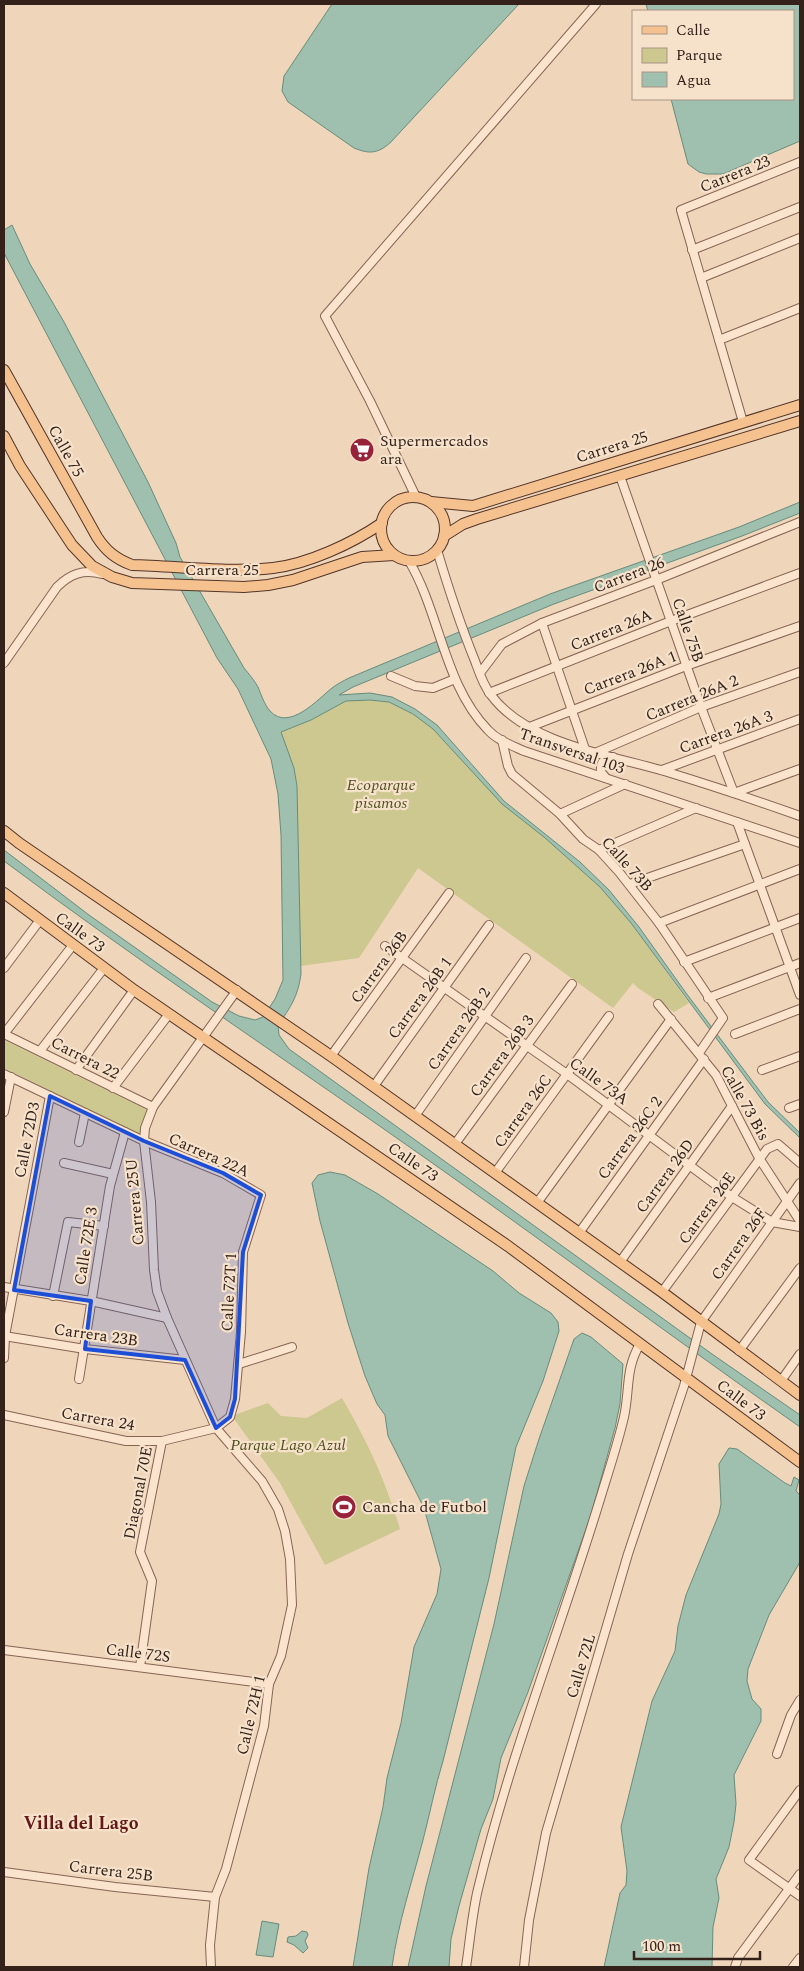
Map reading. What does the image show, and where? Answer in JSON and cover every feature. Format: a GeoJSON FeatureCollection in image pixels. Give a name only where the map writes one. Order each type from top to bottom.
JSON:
{"type":"FeatureCollection","features":[{"type":"Feature","properties":{"kind":"main road","name":"Calle 75"},"geometry":{"type":"LineString","coordinates":[[4,370],[103,547]]}},
{"type":"Feature","properties":{"kind":"main road","name":"Carrera 25"},"geometry":{"type":"LineString","coordinates":[[103,547],[116,558],[132,564],[242,569],[275,568],[308,559],[352,542],[382,523],[386,512],[394,503],[405,498],[416,497],[431,502],[473,506],[800,405]]}},
{"type":"Feature","properties":{"kind":"main road","name":"Carrera 25"},"geometry":{"type":"LineString","coordinates":[[444,536],[464,524],[477,519],[800,421]]}},
{"type":"Feature","properties":{"kind":"main road","name":"Carrera 25"},"geometry":{"type":"LineString","coordinates":[[4,436],[33,486],[72,546],[92,566],[112,577],[132,583],[268,585],[293,580],[362,557],[394,555],[409,560]]}},
{"type":"Feature","properties":{"kind":"main road"},"geometry":{"type":"LineString","coordinates":[[409,560],[424,559],[437,550],[444,536],[443,517],[437,507],[431,502]]}},
{"type":"Feature","properties":{"kind":"main road"},"geometry":{"type":"LineString","coordinates":[[382,523],[383,541],[394,555]]}},
{"type":"Feature","properties":{"kind":"main road"},"geometry":{"type":"LineString","coordinates":[[4,831],[374,1086],[662,1292],[800,1395]]}},
{"type":"Feature","properties":{"kind":"main road","name":"Calle 73"},"geometry":{"type":"LineString","coordinates":[[4,894],[134,990],[169,1014],[206,1034],[508,1246],[800,1462]]}},
{"type":"Feature","properties":{"kind":"street"},"geometry":{"type":"LineString","coordinates":[[416,497],[370,401],[325,316],[596,4]]}},
{"type":"Feature","properties":{"kind":"street","name":"Carrera 23"},"geometry":{"type":"LineString","coordinates":[[692,250],[681,210],[800,162]]}},
{"type":"Feature","properties":{"kind":"street"},"geometry":{"type":"LineString","coordinates":[[743,422],[692,250],[800,207]]}},
{"type":"Feature","properties":{"kind":"street"},"geometry":{"type":"LineString","coordinates":[[701,278],[800,238]]}},
{"type":"Feature","properties":{"kind":"street"},"geometry":{"type":"LineString","coordinates":[[719,340],[800,308]]}},
{"type":"Feature","properties":{"kind":"street","name":"Calle 75B"},"geometry":{"type":"LineString","coordinates":[[620,476],[686,666],[734,793]]}},
{"type":"Feature","properties":{"kind":"street","name":"Carrera 26"},"geometry":{"type":"LineString","coordinates":[[480,673],[502,644],[542,623],[655,578],[800,524]]}},
{"type":"Feature","properties":{"kind":"street","name":"Transversal 103"},"geometry":{"type":"LineString","coordinates":[[437,550],[452,601],[489,693],[506,712],[527,728],[595,753],[662,770],[800,816]]}},
{"type":"Feature","properties":{"kind":"street","name":"Transversal 103"},"geometry":{"type":"LineString","coordinates":[[409,560],[432,609],[455,679],[473,712],[488,730],[502,740],[524,751],[800,843]]}},
{"type":"Feature","properties":{"kind":"street"},"geometry":{"type":"LineString","coordinates":[[4,663],[57,587],[66,578],[79,572],[92,571],[112,577]]}},
{"type":"Feature","properties":{"kind":"street","name":"Carrera 26A"},"geometry":{"type":"LineString","coordinates":[[489,693],[671,621],[800,574]]}},
{"type":"Feature","properties":{"kind":"street"},"geometry":{"type":"LineString","coordinates":[[542,623],[585,749]]}},
{"type":"Feature","properties":{"kind":"street","name":"Carrera 26A 1"},"geometry":{"type":"LineString","coordinates":[[527,728],[686,666],[800,626]]}},
{"type":"Feature","properties":{"kind":"street","name":"Carrera 26A 2"},"geometry":{"type":"LineString","coordinates":[[595,753],[701,707],[800,672]]}},
{"type":"Feature","properties":{"kind":"street"},"geometry":{"type":"LineString","coordinates":[[391,676],[415,686],[433,688],[455,679]]}},
{"type":"Feature","properties":{"kind":"street","name":"Carrera 26A 3"},"geometry":{"type":"LineString","coordinates":[[662,770],[800,719]]}},
{"type":"Feature","properties":{"kind":"street","name":"Calle 73B"},"geometry":{"type":"LineString","coordinates":[[502,740],[508,766],[512,774],[599,850],[630,884],[708,998],[724,1018]]}},
{"type":"Feature","properties":{"kind":"street"},"geometry":{"type":"LineString","coordinates":[[606,778],[601,772],[601,765],[606,759],[613,757]]}},
{"type":"Feature","properties":{"kind":"street"},"geometry":{"type":"LineString","coordinates":[[734,793],[800,769]]}},
{"type":"Feature","properties":{"kind":"street"},"geometry":{"type":"LineString","coordinates":[[560,814],[625,784]]}},
{"type":"Feature","properties":{"kind":"street"},"geometry":{"type":"LineString","coordinates":[[599,850],[696,808]]}},
{"type":"Feature","properties":{"kind":"street"},"geometry":{"type":"LineString","coordinates":[[737,822],[800,995]]}},
{"type":"Feature","properties":{"kind":"street"},"geometry":{"type":"LineString","coordinates":[[630,884],[745,844]]}},
{"type":"Feature","properties":{"kind":"street"},"geometry":{"type":"LineString","coordinates":[[658,923],[800,869]]}},
{"type":"Feature","properties":{"kind":"street","name":"Carrera 26B"},"geometry":{"type":"LineString","coordinates":[[331,1056],[449,893]]}},
{"type":"Feature","properties":{"kind":"street"},"geometry":{"type":"LineString","coordinates":[[684,962],[800,918]]}},
{"type":"Feature","properties":{"kind":"street"},"geometry":{"type":"LineString","coordinates":[[4,968],[40,920]]}},
{"type":"Feature","properties":{"kind":"street","name":"Carrera 26B 1"},"geometry":{"type":"LineString","coordinates":[[374,1086],[489,925]]}},
{"type":"Feature","properties":{"kind":"street"},"geometry":{"type":"LineString","coordinates":[[4,1034],[73,945]]}},
{"type":"Feature","properties":{"kind":"street","name":"Calle 73A"},"geometry":{"type":"LineString","coordinates":[[385,946],[609,1104],[732,1197],[772,1222],[800,1227]]}},
{"type":"Feature","properties":{"kind":"street","name":"Carrera 26B 2"},"geometry":{"type":"LineString","coordinates":[[415,1116],[526,958]]}},
{"type":"Feature","properties":{"kind":"street"},"geometry":{"type":"LineString","coordinates":[[708,998],[800,964]]}},
{"type":"Feature","properties":{"kind":"street"},"geometry":{"type":"LineString","coordinates":[[40,1051],[104,968]]}},
{"type":"Feature","properties":{"kind":"street","name":"Carrera 26B 3"},"geometry":{"type":"LineString","coordinates":[[455,1144],[572,984]]}},
{"type":"Feature","properties":{"kind":"street"},"geometry":{"type":"LineString","coordinates":[[76,1070],[134,990]]}},
{"type":"Feature","properties":{"kind":"street","name":"Carrera 25U"},"geometry":{"type":"LineString","coordinates":[[216,1428],[167,1318],[158,1291],[154,1270],[151,1202],[144,1141],[145,1128],[152,1107],[237,990]]}},
{"type":"Feature","properties":{"kind":"street","name":"Calle 73 Bis"},"geometry":{"type":"LineString","coordinates":[[658,1004],[716,1074],[759,1158],[800,1221]]}},
{"type":"Feature","properties":{"kind":"street"},"geometry":{"type":"LineString","coordinates":[[735,1034],[800,1009]]}},
{"type":"Feature","properties":{"kind":"street"},"geometry":{"type":"LineString","coordinates":[[113,1088],[169,1014]]}},
{"type":"Feature","properties":{"kind":"street","name":"Carrera 26C"},"geometry":{"type":"LineString","coordinates":[[495,1173],[609,1016]]}},
{"type":"Feature","properties":{"kind":"street","name":"Carrera 26C 2"},"geometry":{"type":"LineString","coordinates":[[579,1233],[649,1135],[724,1018]]}},
{"type":"Feature","properties":{"kind":"street"},"geometry":{"type":"LineString","coordinates":[[537,1203],[671,1019]]}},
{"type":"Feature","properties":{"kind":"street","name":"Carrera 22"},"geometry":{"type":"LineString","coordinates":[[4,1034],[152,1107]]}},
{"type":"Feature","properties":{"kind":"street"},"geometry":{"type":"LineString","coordinates":[[762,1070],[800,1056]]}},
{"type":"Feature","properties":{"kind":"street"},"geometry":{"type":"LineString","coordinates":[[4,1112],[8,1075],[144,1141]]}},
{"type":"Feature","properties":{"kind":"street","name":"Calle 72D3"},"geometry":{"type":"LineString","coordinates":[[4,1358],[4,1336],[50,1096]]}},
{"type":"Feature","properties":{"kind":"street"},"geometry":{"type":"LineString","coordinates":[[789,1108],[800,1104]]}},
{"type":"Feature","properties":{"kind":"street","name":"Carrera 26D"},"geometry":{"type":"LineString","coordinates":[[620,1262],[732,1106]]}},
{"type":"Feature","properties":{"kind":"street"},"geometry":{"type":"LineString","coordinates":[[79,1142],[85,1113]]}},
{"type":"Feature","properties":{"kind":"street","name":"Carrera 25U"},"geometry":{"type":"LineString","coordinates":[[120,1149],[125,1132]]}},
{"type":"Feature","properties":{"kind":"street","name":"Carrera 22A"},"geometry":{"type":"LineString","coordinates":[[144,1141],[223,1173],[262,1195]]}},
{"type":"Feature","properties":{"kind":"street","name":"Carrera 26E"},"geometry":{"type":"LineString","coordinates":[[662,1292],[767,1149],[778,1144],[800,1163]]}},
{"type":"Feature","properties":{"kind":"street","name":"Calle 72E 3"},"geometry":{"type":"LineString","coordinates":[[79,1379],[113,1174],[120,1149]]}},
{"type":"Feature","properties":{"kind":"street"},"geometry":{"type":"LineString","coordinates":[[64,1163],[113,1174]]}},
{"type":"Feature","properties":{"kind":"street","name":"Carrera 26F"},"geometry":{"type":"LineString","coordinates":[[690,1364],[701,1322],[800,1183]]}},
{"type":"Feature","properties":{"kind":"street","name":"Calle 72T 1"},"geometry":{"type":"LineString","coordinates":[[216,1428],[230,1417],[236,1399],[243,1252],[262,1195]]}},
{"type":"Feature","properties":{"kind":"street"},"geometry":{"type":"LineString","coordinates":[[54,1296],[68,1222],[104,1226]]}},
{"type":"Feature","properties":{"kind":"street"},"geometry":{"type":"LineString","coordinates":[[739,1351],[800,1268]]}},
{"type":"Feature","properties":{"kind":"street"},"geometry":{"type":"LineString","coordinates":[[4,1288],[91,1301],[167,1318]]}},
{"type":"Feature","properties":{"kind":"street","name":"Carrera 23B"},"geometry":{"type":"LineString","coordinates":[[4,1336],[85,1349],[185,1360]]}},
{"type":"Feature","properties":{"kind":"street"},"geometry":{"type":"LineString","coordinates":[[466,1967],[477,1891],[509,1774],[562,1620],[600,1497],[624,1416],[628,1376],[633,1356],[640,1344]]}},
{"type":"Feature","properties":{"kind":"street"},"geometry":{"type":"LineString","coordinates":[[239,1364],[292,1347]]}},
{"type":"Feature","properties":{"kind":"street"},"geometry":{"type":"LineString","coordinates":[[781,1381],[800,1354]]}},
{"type":"Feature","properties":{"kind":"street","name":"Calle 72L"},"geometry":{"type":"LineString","coordinates":[[524,1967],[529,1920],[546,1833],[628,1554],[690,1364]]}},
{"type":"Feature","properties":{"kind":"street","name":"Carrera 24"},"geometry":{"type":"LineString","coordinates":[[4,1415],[126,1441],[162,1441],[216,1428]]}},
{"type":"Feature","properties":{"kind":"street","name":"Calle 72H 1"},"geometry":{"type":"LineString","coordinates":[[211,1967],[210,1945],[215,1897],[226,1869],[264,1726],[269,1684],[281,1656],[292,1605],[290,1559],[285,1531],[278,1509],[262,1481],[216,1428]]}},
{"type":"Feature","properties":{"kind":"street","name":"Diagonal 70E"},"geometry":{"type":"LineString","coordinates":[[140,1667],[152,1581],[140,1552],[162,1441]]}},
{"type":"Feature","properties":{"kind":"street","name":"Calle 72S"},"geometry":{"type":"LineString","coordinates":[[4,1650],[269,1684]]}},
{"type":"Feature","properties":{"kind":"street"},"geometry":{"type":"LineString","coordinates":[[777,1754],[791,1716],[800,1700]]}},
{"type":"Feature","properties":{"kind":"street"},"geometry":{"type":"LineString","coordinates":[[800,1790],[750,1860],[800,1896]]}},
{"type":"Feature","properties":{"kind":"street","name":"Carrera 25B"},"geometry":{"type":"LineString","coordinates":[[4,1872],[115,1887],[215,1897]]}},
{"type":"Feature","properties":{"kind":"street"},"geometry":{"type":"LineString","coordinates":[[735,1967],[738,1958],[800,1874]]}},
{"type":"Feature","properties":{"kind":"street"},"geometry":{"type":"LineString","coordinates":[[793,1967],[800,1958]]}},
{"type":"Feature","properties":{"kind":"highlighted area"},"geometry":{"type":"Polygon","coordinates":[[[50,1096],[144,1141],[223,1173],[261,1195],[243,1252],[235,1399],[230,1417],[216,1428],[185,1360],[85,1349],[91,1301],[14,1290],[50,1096]]]}},
{"type":"Feature","properties":{"kind":"green space","name":"Ecoparque pisamos"},"geometry":{"type":"Polygon","coordinates":[[[370,700],[389,702],[413,714],[433,729],[502,803],[544,837],[600,887],[631,923],[689,1003],[674,1012],[633,983],[613,1008],[418,868],[359,958],[300,966],[297,786],[294,768],[281,732],[311,720],[346,701],[370,700]]]}},
{"type":"Feature","properties":{"kind":"green space"},"geometry":{"type":"Polygon","coordinates":[[[4,1040],[147,1110],[139,1134],[4,1068],[4,1040]]]}},
{"type":"Feature","properties":{"kind":"green space","name":"Cancha de Futbol"},"geometry":{"type":"Polygon","coordinates":[[[342,1398],[375,1462],[400,1529],[325,1565],[280,1483],[232,1416],[268,1403],[281,1416],[307,1418],[342,1398]]]}},
{"type":"Feature","properties":{"kind":"water"},"geometry":{"type":"Polygon","coordinates":[[[332,4],[519,4],[390,143],[377,151],[369,152],[354,148],[288,102],[282,91],[284,76],[332,4]]]}},
{"type":"Feature","properties":{"kind":"water"},"geometry":{"type":"Polygon","coordinates":[[[646,4],[800,4],[800,141],[723,174],[699,172],[688,164],[671,100],[794,100],[794,10],[648,10],[646,4]]]}},
{"type":"Feature","properties":{"kind":"water"},"geometry":{"type":"Polygon","coordinates":[[[12,225],[30,264],[64,322],[148,482],[176,543],[180,557],[244,668],[258,687],[266,705],[270,711],[278,716],[286,718],[303,712],[334,687],[349,678],[550,594],[739,527],[800,502],[800,513],[554,604],[353,687],[339,695],[370,693],[392,697],[415,709],[437,725],[504,801],[580,862],[609,890],[639,927],[768,1102],[800,1133],[800,1138],[765,1104],[631,923],[600,887],[544,837],[502,804],[433,729],[413,714],[389,702],[370,700],[346,701],[311,720],[281,732],[294,768],[297,786],[301,974],[293,1001],[278,1025],[279,1035],[289,1049],[712,1354],[800,1415],[800,1427],[434,1164],[144,962],[4,861],[4,850],[89,915],[212,1002],[239,1016],[255,1020],[263,1017],[275,999],[283,980],[281,835],[278,794],[271,759],[238,689],[217,658],[4,253],[4,230],[12,225]]]}},
{"type":"Feature","properties":{"kind":"water"},"geometry":{"type":"Polygon","coordinates":[[[330,1172],[345,1175],[378,1194],[493,1271],[519,1293],[551,1313],[558,1322],[559,1331],[543,1381],[516,1447],[489,1578],[402,1919],[392,1967],[353,1967],[369,1868],[383,1807],[387,1778],[401,1723],[414,1647],[437,1594],[441,1569],[424,1508],[388,1436],[385,1415],[377,1404],[365,1376],[348,1323],[320,1221],[312,1183],[318,1175],[330,1172]]]}},
{"type":"Feature","properties":{"kind":"water"},"geometry":{"type":"Polygon","coordinates":[[[582,1333],[591,1337],[623,1364],[620,1404],[615,1428],[591,1515],[528,1692],[501,1758],[493,1799],[481,1829],[459,1906],[451,1939],[449,1967],[408,1967],[426,1886],[494,1624],[524,1486],[574,1339],[582,1333]]]}},
{"type":"Feature","properties":{"kind":"water"},"geometry":{"type":"Polygon","coordinates":[[[729,1448],[737,1449],[791,1486],[794,1477],[799,1480],[796,1491],[800,1495],[800,1562],[769,1615],[748,1669],[747,1681],[752,1699],[761,1709],[761,1721],[734,1775],[736,1804],[734,1822],[729,1847],[716,1879],[719,1898],[713,1927],[712,1967],[604,1967],[620,1893],[626,1885],[627,1871],[621,1827],[652,1701],[675,1651],[678,1626],[686,1595],[719,1514],[721,1504],[719,1464],[729,1448]]]}},
{"type":"Feature","properties":{"kind":"water"},"geometry":{"type":"Polygon","coordinates":[[[262,1921],[279,1924],[273,1957],[256,1955],[262,1921]]]}},
{"type":"Feature","properties":{"kind":"water"},"geometry":{"type":"Polygon","coordinates":[[[302,1931],[307,1932],[308,1935],[305,1941],[308,1948],[303,1953],[287,1942],[288,1937],[296,1936],[302,1931]]]}},
{"type":"Feature","properties":{"kind":"place","name":"Supermercados ara"},"geometry":{"type":"Point","coordinates":[362,450]}},
{"type":"Feature","properties":{"kind":"place","name":"Cancha de Futbol"},"geometry":{"type":"Point","coordinates":[344,1507]}},
{"type":"Feature","properties":{"kind":"district","name":"Villa del Lago"},"geometry":{"type":"Point","coordinates":[81,1823]}},
{"type":"Feature","properties":{"kind":"park label","name":"Parque Lago Azul"},"geometry":{"type":"Point","coordinates":[288,1445]}}]}
